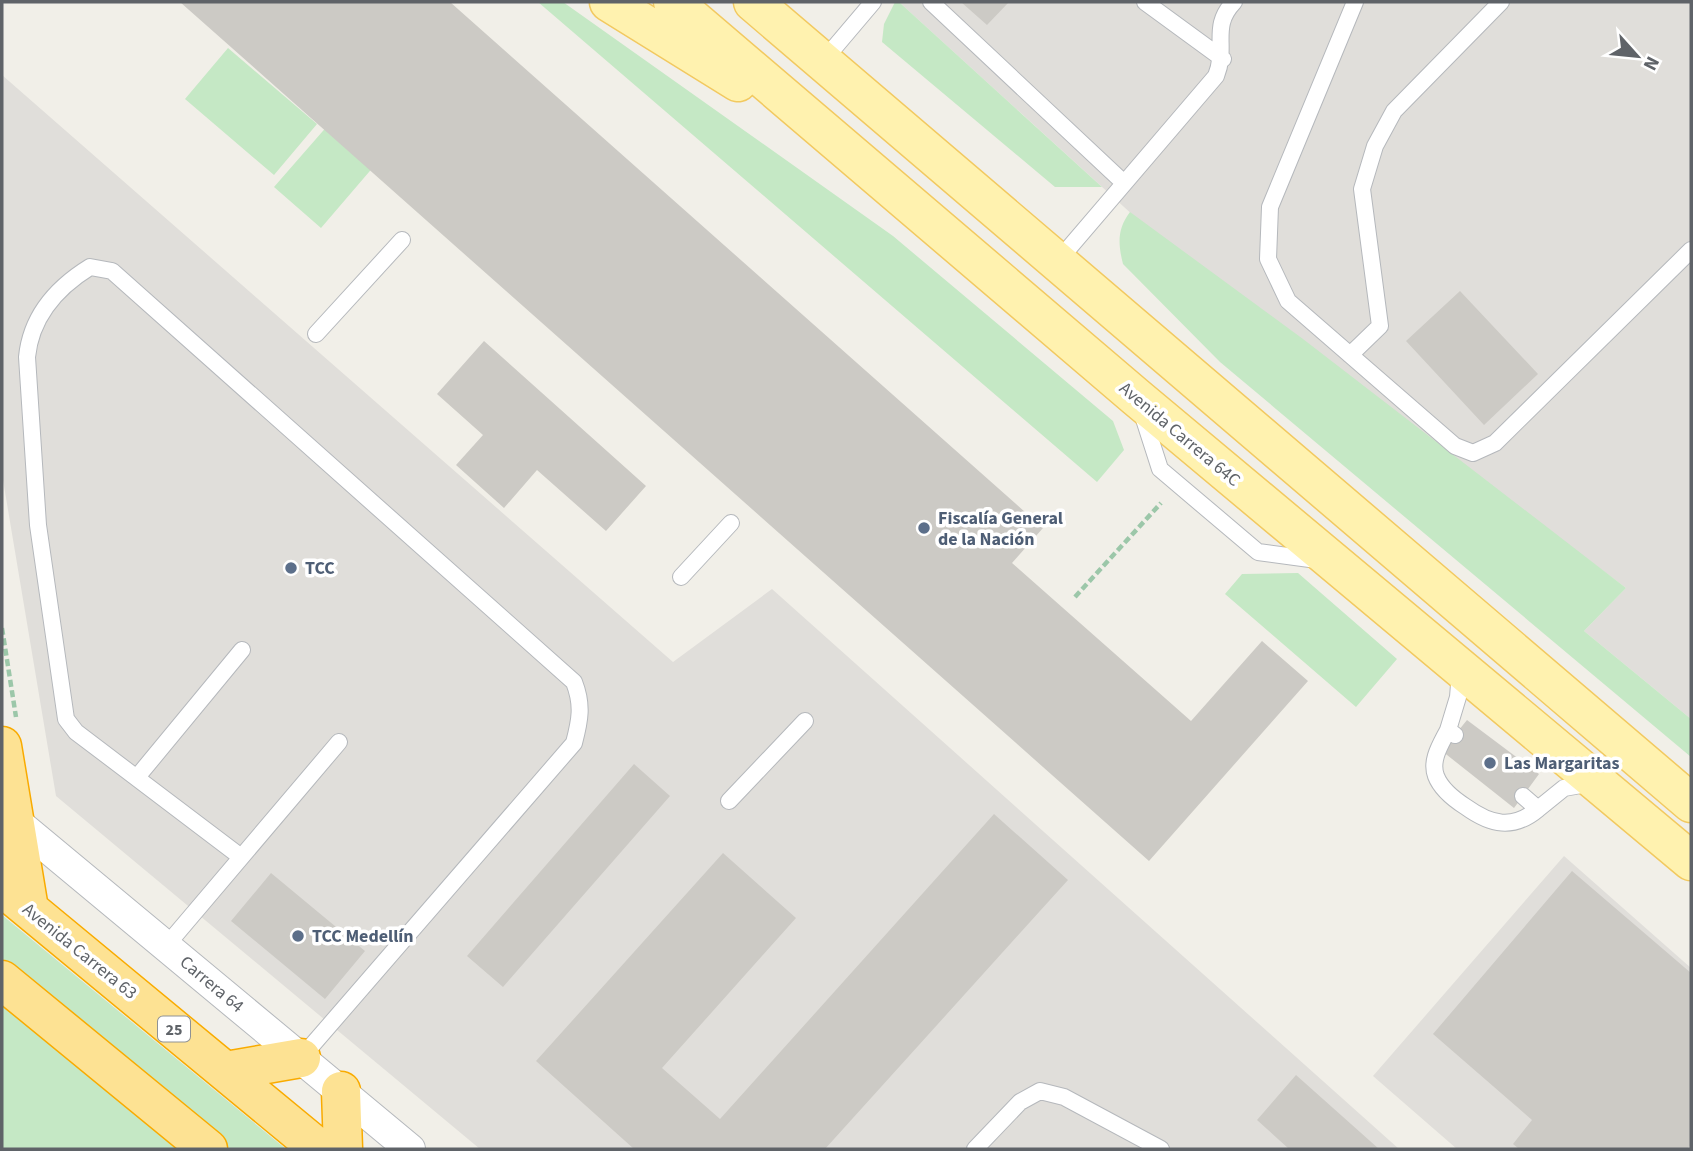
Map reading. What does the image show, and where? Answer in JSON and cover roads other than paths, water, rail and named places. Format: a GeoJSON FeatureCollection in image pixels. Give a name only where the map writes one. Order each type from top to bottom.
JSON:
{"type":"FeatureCollection","features":[{"type":"Feature","properties":{"kind":"highway"},"geometry":{"type":"LineString","coordinates":[[9,733],[15,898]]}},
{"type":"Feature","properties":{"kind":"highway","name":"Avenida Carrera 63"},"geometry":{"type":"LineString","coordinates":[[15,898],[319,1149]]}},
{"type":"Feature","properties":{"kind":"highway"},"geometry":{"type":"LineString","coordinates":[[2,980],[208,1149]]}},
{"type":"Feature","properties":{"kind":"highway"},"geometry":{"type":"LineString","coordinates":[[226,1071],[301,1058]]}},
{"type":"Feature","properties":{"kind":"highway"},"geometry":{"type":"LineString","coordinates":[[341,1091],[343,1149]]}},
{"type":"Feature","properties":{"kind":"main road"},"geometry":{"type":"LineString","coordinates":[[609,2],[848,151]]}},
{"type":"Feature","properties":{"kind":"main road","name":"Avenida Carrera 64C"},"geometry":{"type":"LineString","coordinates":[[673,2],[1136,397],[1691,861]]}},
{"type":"Feature","properties":{"kind":"main road"},"geometry":{"type":"LineString","coordinates":[[753,2],[1691,803]]}},
{"type":"Feature","properties":{"kind":"main road"},"geometry":{"type":"LineString","coordinates":[[776,2],[823,61]]}},
{"type":"Feature","properties":{"kind":"street","name":"Carrera 64"},"geometry":{"type":"LineString","coordinates":[[14,820],[411,1149]]}},
{"type":"Feature","properties":{"kind":"lane"},"geometry":{"type":"LineString","coordinates":[[823,61],[873,2]]}},
{"type":"Feature","properties":{"kind":"lane"},"geometry":{"type":"LineString","coordinates":[[931,2],[1124,183]]}},
{"type":"Feature","properties":{"kind":"lane"},"geometry":{"type":"LineString","coordinates":[[1145,2],[1223,59]]}},
{"type":"Feature","properties":{"kind":"lane"},"geometry":{"type":"LineString","coordinates":[[1057,262],[1216,76],[1223,59],[1223,13],[1234,2]]}},
{"type":"Feature","properties":{"kind":"lane"},"geometry":{"type":"LineString","coordinates":[[1355,2],[1270,207],[1268,259],[1288,301],[1455,446],[1473,453],[1495,443],[1691,250]]}},
{"type":"Feature","properties":{"kind":"lane"},"geometry":{"type":"LineString","coordinates":[[1350,355],[1380,326],[1362,189],[1376,146],[1394,111],[1501,2]]}},
{"type":"Feature","properties":{"kind":"lane"},"geometry":{"type":"LineString","coordinates":[[316,334],[402,240]]}},
{"type":"Feature","properties":{"kind":"lane"},"geometry":{"type":"LineString","coordinates":[[241,857],[138,776],[76,732],[66,719],[38,525],[26,357],[29,337],[37,317],[75,276],[90,267],[112,271],[574,682],[581,700],[580,720],[574,743],[301,1058]]}},
{"type":"Feature","properties":{"kind":"lane"},"geometry":{"type":"LineString","coordinates":[[681,577],[731,523]]}},
{"type":"Feature","properties":{"kind":"lane"},"geometry":{"type":"LineString","coordinates":[[138,776],[242,650]]}},
{"type":"Feature","properties":{"kind":"lane"},"geometry":{"type":"LineString","coordinates":[[1460,667],[1451,733],[1436,754],[1436,775],[1452,798],[1483,819],[1497,824],[1524,821],[1564,788],[1598,782]]}},
{"type":"Feature","properties":{"kind":"lane"},"geometry":{"type":"LineString","coordinates":[[729,801],[805,721]]}},
{"type":"Feature","properties":{"kind":"lane"},"geometry":{"type":"LineString","coordinates":[[166,946],[339,742]]}},
{"type":"Feature","properties":{"kind":"lane"},"geometry":{"type":"LineString","coordinates":[[1523,796],[1538,809]]}},
{"type":"Feature","properties":{"kind":"lane"},"geometry":{"type":"LineString","coordinates":[[975,1149],[1020,1102],[1040,1091],[1064,1097],[1161,1149]]}},
{"type":"Feature","properties":{"kind":"place","name":"Fiscalía General de la Nación"},"geometry":{"type":"Point","coordinates":[924,528]}},
{"type":"Feature","properties":{"kind":"place","name":"TCC"},"geometry":{"type":"Point","coordinates":[291,568]}},
{"type":"Feature","properties":{"kind":"place","name":"Las Margaritas"},"geometry":{"type":"Point","coordinates":[1490,763]}},
{"type":"Feature","properties":{"kind":"place","name":"TCC Medellín"},"geometry":{"type":"Point","coordinates":[298,936]}}]}
